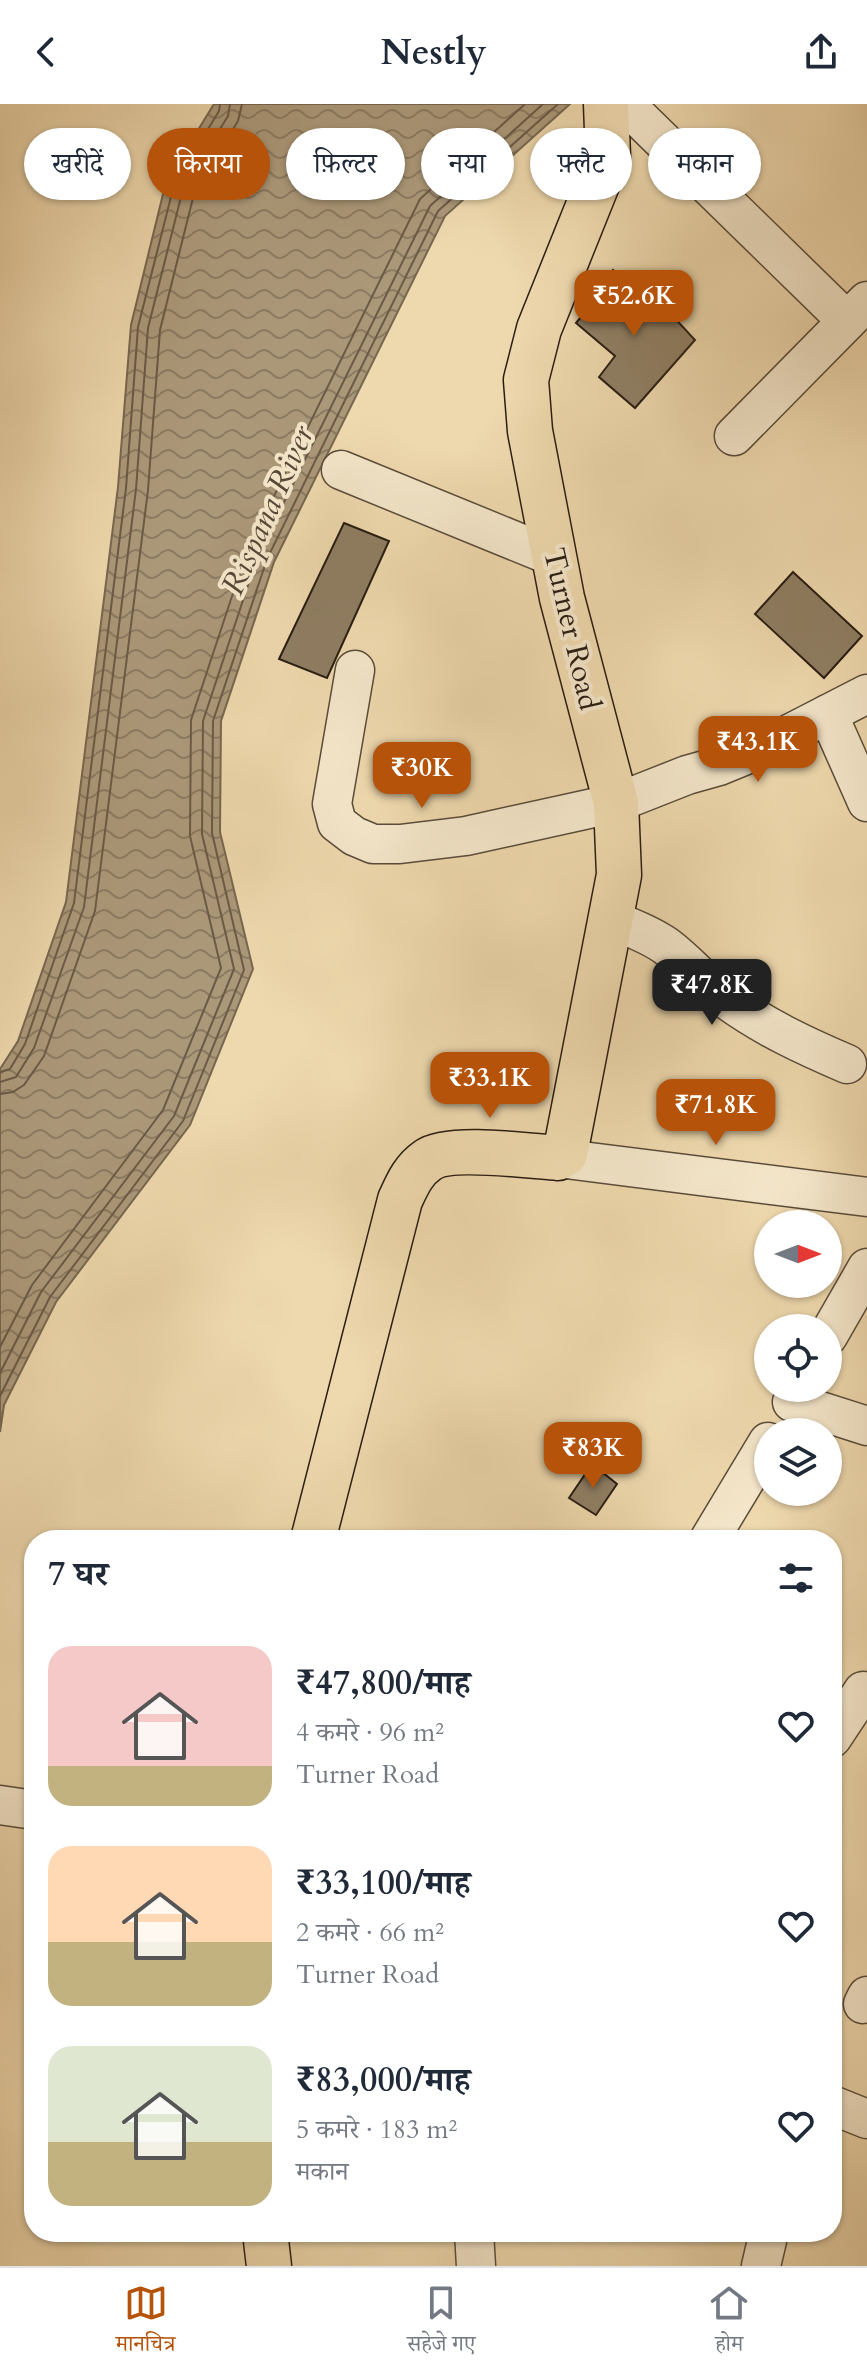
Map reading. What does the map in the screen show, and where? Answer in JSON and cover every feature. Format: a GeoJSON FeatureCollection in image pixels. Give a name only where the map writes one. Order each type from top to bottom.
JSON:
{"type":"FeatureCollection","features":[{"type":"Feature","properties":{"kind":"main road","name":"Turner Road"},"geometry":{"type":"LineString","coordinates":[[558,1158],[565,1154],[619,875],[616,803],[562,598],[530,431],[526,380],[539,329],[608,157],[612,105]]}},
{"type":"Feature","properties":{"kind":"main road"},"geometry":{"type":"LineString","coordinates":[[316,1530],[400,1200],[412,1175],[430,1158],[455,1152],[558,1158]]}},
{"type":"Feature","properties":{"kind":"main road"},"geometry":{"type":"LineString","coordinates":[[266,2242],[269,2266]]}},
{"type":"Feature","properties":{"kind":"street"},"geometry":{"type":"LineString","coordinates":[[612,105],[857,311],[734,436]]}},
{"type":"Feature","properties":{"kind":"street"},"geometry":{"type":"LineString","coordinates":[[341,470],[554,557]]}},
{"type":"Feature","properties":{"kind":"street"},"geometry":{"type":"LineString","coordinates":[[355,670],[332,804],[337,823],[354,836],[373,844],[466,836],[616,803],[732,761],[867,694]]}},
{"type":"Feature","properties":{"kind":"street"},"geometry":{"type":"LineString","coordinates":[[828,714],[867,802]]}},
{"type":"Feature","properties":{"kind":"street"},"geometry":{"type":"LineString","coordinates":[[610,919],[667,947],[725,999],[763,1024],[847,1064]]}},
{"type":"Feature","properties":{"kind":"street"},"geometry":{"type":"LineString","coordinates":[[558,1158],[867,1197]]}},
{"type":"Feature","properties":{"kind":"street"},"geometry":{"type":"LineString","coordinates":[[841,1314],[867,1268]]}},
{"type":"Feature","properties":{"kind":"street"},"geometry":{"type":"LineString","coordinates":[[788,1407],[867,1426]]}},
{"type":"Feature","properties":{"kind":"street"},"geometry":{"type":"LineString","coordinates":[[715,1530],[754,1465]]}},
{"type":"Feature","properties":{"kind":"street"},"geometry":{"type":"LineString","coordinates":[[842,1723],[863,1691]]}},
{"type":"Feature","properties":{"kind":"street"},"geometry":{"type":"LineString","coordinates":[[0,1805],[24,1809]]}},
{"type":"Feature","properties":{"kind":"street"},"geometry":{"type":"LineString","coordinates":[[842,2109],[867,2119]]}},
{"type":"Feature","properties":{"kind":"street"},"geometry":{"type":"LineString","coordinates":[[475,2242],[476,2266]]}},
{"type":"Feature","properties":{"kind":"water","name":"Rispana River"},"geometry":{"type":"Polygon","coordinates":[[[214,104],[570,104],[543,128],[530,128],[530,140],[514,154],[514,128],[421,128],[421,200],[463,200],[445,216],[274,562],[221,721],[220,832],[253,969],[190,1125],[56,1302],[4,1405],[0,1432],[0,1069],[18,1041],[66,902],[118,487],[131,325],[162,200],[270,200],[270,128],[199,128],[214,104]]]}},
{"type":"Feature","properties":{"kind":"building"},"geometry":{"type":"Polygon","coordinates":[[[613,270],[653,306],[658,300],[695,340],[635,408],[599,377],[615,356],[576,323],[597,298],[594,294],[613,270]]]}},
{"type":"Feature","properties":{"kind":"building"},"geometry":{"type":"Polygon","coordinates":[[[344,523],[389,541],[327,678],[279,659],[344,523]]]}},
{"type":"Feature","properties":{"kind":"building"},"geometry":{"type":"Polygon","coordinates":[[[793,572],[862,636],[824,678],[755,614],[793,572]]]}},
{"type":"Feature","properties":{"kind":"building"},"geometry":{"type":"Polygon","coordinates":[[[592,1464],[617,1484],[596,1515],[569,1498],[592,1464]]]}}]}
